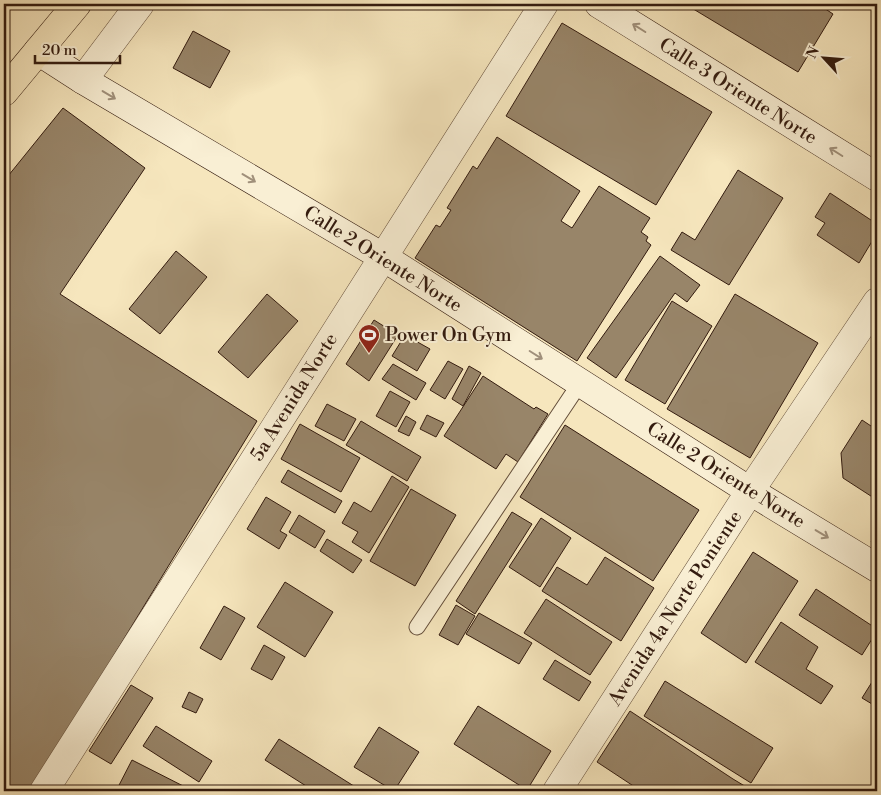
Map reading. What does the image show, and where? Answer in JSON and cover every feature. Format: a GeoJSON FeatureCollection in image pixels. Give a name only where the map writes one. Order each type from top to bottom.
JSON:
{"type":"FeatureCollection","features":[{"type":"Feature","properties":{"kind":"main road"},"geometry":{"type":"LineString","coordinates":[[4,92],[77,4]]}},
{"type":"Feature","properties":{"kind":"street"},"geometry":{"type":"LineString","coordinates":[[84,80],[140,4]]}},
{"type":"Feature","properties":{"kind":"street","name":"5a Avenida Norte"},"geometry":{"type":"LineString","coordinates":[[44,791],[544,4]]}},
{"type":"Feature","properties":{"kind":"street","name":"Calle 3 Oriente Norte"},"geometry":{"type":"LineString","coordinates":[[600,4],[877,177]]}},
{"type":"Feature","properties":{"kind":"street","name":"Calle 2 Oriente Norte"},"geometry":{"type":"LineString","coordinates":[[38,50],[84,80],[382,257],[750,491],[877,568]]}},
{"type":"Feature","properties":{"kind":"street","name":"Avenida 4a Norte Poniente"},"geometry":{"type":"LineString","coordinates":[[557,791],[750,491],[877,302]]}},
{"type":"Feature","properties":{"kind":"lane"},"geometry":{"type":"LineString","coordinates":[[417,627],[580,383]]}},
{"type":"Feature","properties":{"kind":"building"},"geometry":{"type":"Polygon","coordinates":[[[685,4],[822,4],[821,6],[833,14],[798,72],[685,4]]]}},
{"type":"Feature","properties":{"kind":"building"},"geometry":{"type":"Polygon","coordinates":[[[562,23],[712,112],[656,205],[506,116],[562,23]]]}},
{"type":"Feature","properties":{"kind":"building"},"geometry":{"type":"Polygon","coordinates":[[[193,31],[230,51],[210,88],[173,68],[193,31]]]}},
{"type":"Feature","properties":{"kind":"building"},"geometry":{"type":"Polygon","coordinates":[[[63,108],[145,168],[60,294],[257,421],[31,791],[4,791],[4,181],[63,108]]]}},
{"type":"Feature","properties":{"kind":"building"},"geometry":{"type":"Polygon","coordinates":[[[497,137],[580,191],[561,221],[572,228],[599,186],[650,218],[641,232],[648,237],[646,241],[651,245],[577,361],[415,258],[436,225],[440,227],[451,210],[447,208],[473,166],[477,169],[497,137]]]}},
{"type":"Feature","properties":{"kind":"building"},"geometry":{"type":"Polygon","coordinates":[[[738,170],[783,198],[729,285],[671,250],[682,232],[695,240],[738,170]]]}},
{"type":"Feature","properties":{"kind":"building"},"geometry":{"type":"Polygon","coordinates":[[[830,193],[877,224],[877,233],[859,263],[817,235],[825,223],[815,217],[830,193]]]}},
{"type":"Feature","properties":{"kind":"building"},"geometry":{"type":"Polygon","coordinates":[[[176,251],[207,277],[160,334],[129,309],[176,251]]]}},
{"type":"Feature","properties":{"kind":"building"},"geometry":{"type":"Polygon","coordinates":[[[660,256],[700,285],[687,302],[675,293],[616,378],[587,358],[660,256]]]}},
{"type":"Feature","properties":{"kind":"building"},"geometry":{"type":"Polygon","coordinates":[[[267,294],[298,321],[248,378],[218,352],[267,294]]]}},
{"type":"Feature","properties":{"kind":"building"},"geometry":{"type":"Polygon","coordinates":[[[735,294],[818,343],[750,458],[667,409],[735,294]]]}},
{"type":"Feature","properties":{"kind":"building"},"geometry":{"type":"Polygon","coordinates":[[[672,301],[712,326],[665,404],[625,380],[672,301]]]}},
{"type":"Feature","properties":{"kind":"building","name":"Power On Gym"},"geometry":{"type":"Polygon","coordinates":[[[374,320],[398,335],[369,381],[346,364],[374,320]]]}},
{"type":"Feature","properties":{"kind":"building"},"geometry":{"type":"Polygon","coordinates":[[[405,335],[430,349],[417,371],[392,356],[405,335]]]}},
{"type":"Feature","properties":{"kind":"building"},"geometry":{"type":"Polygon","coordinates":[[[448,361],[463,369],[445,399],[430,390],[448,361]]]}},
{"type":"Feature","properties":{"kind":"building"},"geometry":{"type":"Polygon","coordinates":[[[393,364],[426,383],[416,400],[382,379],[393,364]]]}},
{"type":"Feature","properties":{"kind":"building"},"geometry":{"type":"Polygon","coordinates":[[[469,366],[481,373],[463,406],[452,399],[469,366]]]}},
{"type":"Feature","properties":{"kind":"building"},"geometry":{"type":"Polygon","coordinates":[[[483,376],[534,409],[536,407],[548,414],[518,462],[506,454],[496,469],[444,436],[483,376]]]}},
{"type":"Feature","properties":{"kind":"building"},"geometry":{"type":"Polygon","coordinates":[[[390,391],[410,402],[396,427],[376,416],[390,391]]]}},
{"type":"Feature","properties":{"kind":"building"},"geometry":{"type":"Polygon","coordinates":[[[877,396],[877,408],[873,405],[877,396]]]}},
{"type":"Feature","properties":{"kind":"building"},"geometry":{"type":"Polygon","coordinates":[[[327,404],[356,419],[344,441],[315,426],[327,404]]]}},
{"type":"Feature","properties":{"kind":"building"},"geometry":{"type":"Polygon","coordinates":[[[427,415],[444,423],[436,437],[420,429],[427,415]]]}},
{"type":"Feature","properties":{"kind":"building"},"geometry":{"type":"Polygon","coordinates":[[[406,416],[416,422],[409,436],[398,431],[406,416]]]}},
{"type":"Feature","properties":{"kind":"building"},"geometry":{"type":"Polygon","coordinates":[[[862,420],[877,430],[877,500],[843,478],[841,453],[862,420]]]}},
{"type":"Feature","properties":{"kind":"building"},"geometry":{"type":"Polygon","coordinates":[[[361,421],[421,457],[407,481],[346,445],[361,421]]]}},
{"type":"Feature","properties":{"kind":"building"},"geometry":{"type":"Polygon","coordinates":[[[300,424],[360,458],[341,492],[281,459],[300,424]]]}},
{"type":"Feature","properties":{"kind":"building"},"geometry":{"type":"Polygon","coordinates":[[[565,425],[699,510],[653,581],[520,497],[565,425]]]}},
{"type":"Feature","properties":{"kind":"building"},"geometry":{"type":"Polygon","coordinates":[[[288,470],[342,501],[335,513],[281,482],[288,470]]]}},
{"type":"Feature","properties":{"kind":"building"},"geometry":{"type":"Polygon","coordinates":[[[392,476],[409,487],[369,553],[352,542],[358,532],[342,523],[354,502],[371,512],[392,476]]]}},
{"type":"Feature","properties":{"kind":"building"},"geometry":{"type":"Polygon","coordinates":[[[411,489],[456,515],[415,586],[370,561],[411,489]]]}},
{"type":"Feature","properties":{"kind":"building"},"geometry":{"type":"Polygon","coordinates":[[[266,497],[291,512],[280,531],[287,535],[279,549],[247,529],[266,497]]]}},
{"type":"Feature","properties":{"kind":"building"},"geometry":{"type":"Polygon","coordinates":[[[512,512],[532,524],[475,614],[456,601],[512,512]]]}},
{"type":"Feature","properties":{"kind":"building"},"geometry":{"type":"Polygon","coordinates":[[[299,515],[325,531],[315,548],[289,532],[299,515]]]}},
{"type":"Feature","properties":{"kind":"building"},"geometry":{"type":"Polygon","coordinates":[[[541,518],[571,538],[540,587],[509,567],[541,518]]]}},
{"type":"Feature","properties":{"kind":"building"},"geometry":{"type":"Polygon","coordinates":[[[877,533],[877,546],[871,542],[877,533]]]}},
{"type":"Feature","properties":{"kind":"building"},"geometry":{"type":"Polygon","coordinates":[[[327,539],[362,560],[353,573],[320,551],[327,539]]]}},
{"type":"Feature","properties":{"kind":"building"},"geometry":{"type":"Polygon","coordinates":[[[753,552],[798,581],[746,663],[701,633],[753,552]]]}},
{"type":"Feature","properties":{"kind":"building"},"geometry":{"type":"Polygon","coordinates":[[[605,557],[654,588],[621,641],[542,591],[557,567],[587,585],[605,557]]]}},
{"type":"Feature","properties":{"kind":"building"},"geometry":{"type":"Polygon","coordinates":[[[285,582],[333,612],[305,657],[257,627],[285,582]]]}},
{"type":"Feature","properties":{"kind":"building"},"geometry":{"type":"Polygon","coordinates":[[[816,589],[877,629],[862,655],[799,615],[816,589]]]}},
{"type":"Feature","properties":{"kind":"building"},"geometry":{"type":"Polygon","coordinates":[[[546,599],[612,642],[590,675],[524,633],[546,599]]]}},
{"type":"Feature","properties":{"kind":"building"},"geometry":{"type":"Polygon","coordinates":[[[456,605],[475,616],[458,645],[439,635],[456,605]]]}},
{"type":"Feature","properties":{"kind":"building"},"geometry":{"type":"Polygon","coordinates":[[[224,606],[245,618],[221,660],[200,648],[224,606]]]}},
{"type":"Feature","properties":{"kind":"building"},"geometry":{"type":"Polygon","coordinates":[[[479,613],[532,643],[519,664],[466,634],[479,613]]]}},
{"type":"Feature","properties":{"kind":"building"},"geometry":{"type":"Polygon","coordinates":[[[781,622],[818,647],[806,669],[833,686],[821,704],[755,662],[781,622]]]}},
{"type":"Feature","properties":{"kind":"building"},"geometry":{"type":"Polygon","coordinates":[[[264,645],[285,657],[272,680],[251,669],[264,645]]]}},
{"type":"Feature","properties":{"kind":"building"},"geometry":{"type":"Polygon","coordinates":[[[555,660],[591,682],[579,701],[543,679],[555,660]]]}},
{"type":"Feature","properties":{"kind":"building"},"geometry":{"type":"Polygon","coordinates":[[[877,674],[877,707],[862,698],[877,674]]]}},
{"type":"Feature","properties":{"kind":"building"},"geometry":{"type":"Polygon","coordinates":[[[665,681],[773,748],[751,783],[644,716],[665,681]]]}},
{"type":"Feature","properties":{"kind":"building"},"geometry":{"type":"Polygon","coordinates":[[[131,685],[153,698],[111,764],[89,751],[131,685]]]}},
{"type":"Feature","properties":{"kind":"building"},"geometry":{"type":"Polygon","coordinates":[[[189,692],[203,699],[196,713],[182,707],[189,692]]]}},
{"type":"Feature","properties":{"kind":"building"},"geometry":{"type":"Polygon","coordinates":[[[478,706],[551,751],[527,790],[454,744],[478,706]]]}},
{"type":"Feature","properties":{"kind":"building"},"geometry":{"type":"Polygon","coordinates":[[[630,711],[753,791],[641,791],[597,762],[630,711]]]}},
{"type":"Feature","properties":{"kind":"building"},"geometry":{"type":"Polygon","coordinates":[[[156,726],[212,761],[199,782],[143,746],[156,726]]]}},
{"type":"Feature","properties":{"kind":"building"},"geometry":{"type":"Polygon","coordinates":[[[379,727],[419,752],[394,791],[354,767],[379,727]]]}},
{"type":"Feature","properties":{"kind":"building"},"geometry":{"type":"Polygon","coordinates":[[[279,739],[357,788],[355,791],[314,791],[265,760],[279,739]]]}},
{"type":"Feature","properties":{"kind":"building"},"geometry":{"type":"Polygon","coordinates":[[[132,760],[193,791],[116,791],[132,760]]]}},
{"type":"Feature","properties":{"kind":"place","name":"Power On Gym"},"geometry":{"type":"Point","coordinates":[369,354]}}]}
